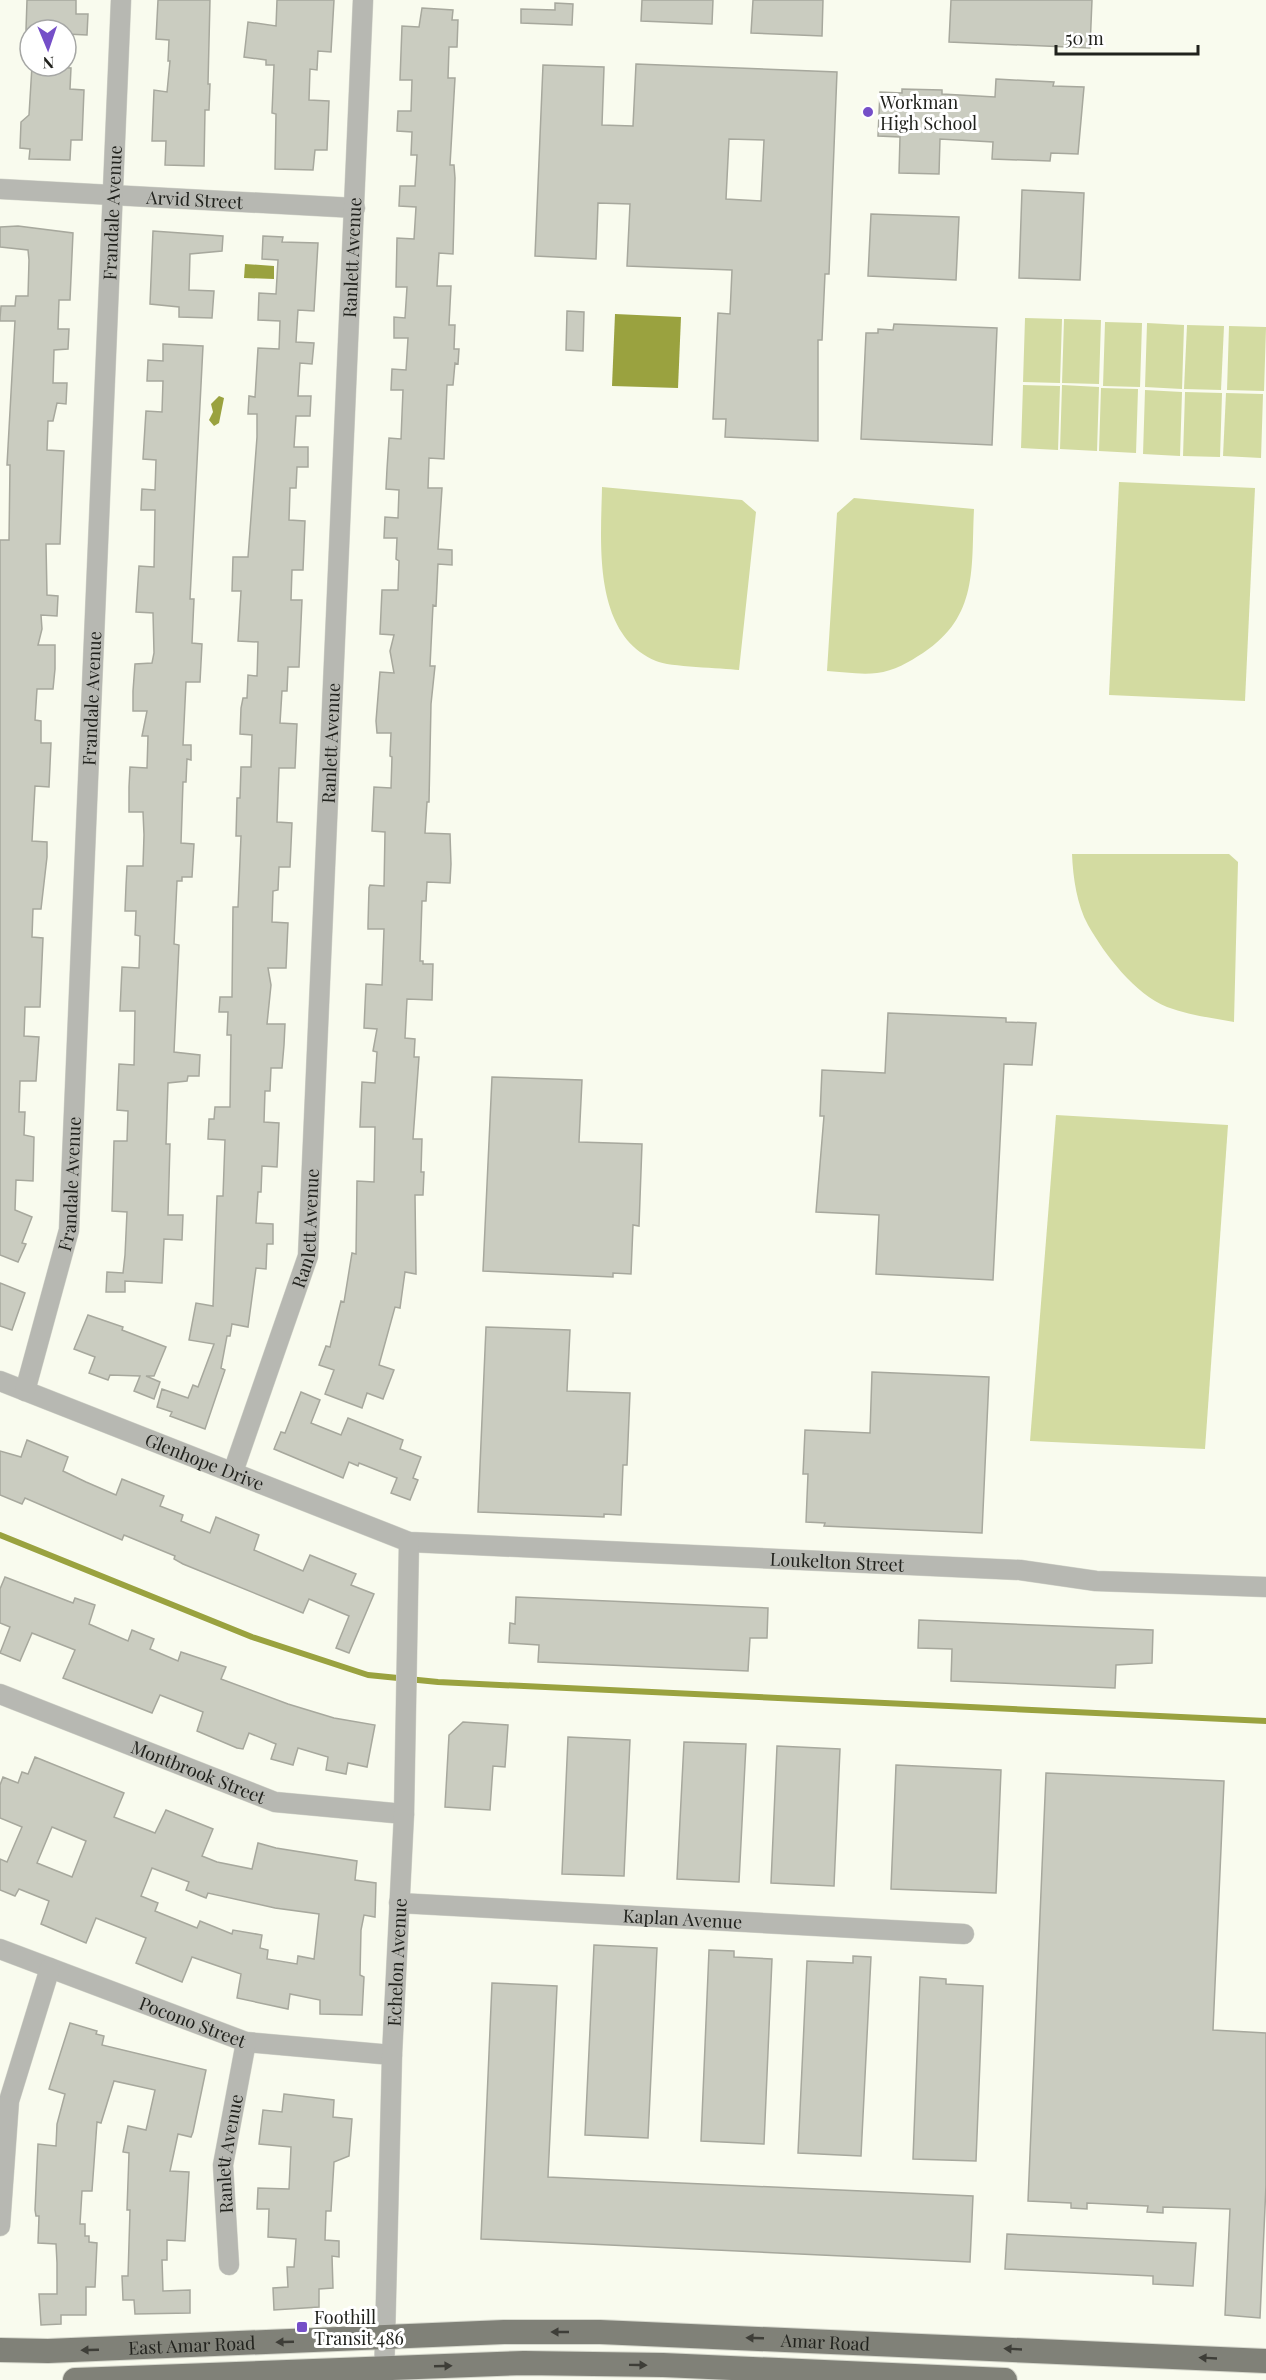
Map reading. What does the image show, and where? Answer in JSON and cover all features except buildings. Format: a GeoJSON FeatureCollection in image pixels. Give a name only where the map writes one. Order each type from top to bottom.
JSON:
{"type":"FeatureCollection","features":[{"type":"Feature","properties":{"kind":"main road","name":"Amar Road"},"geometry":{"type":"LineString","coordinates":[[385,2338],[504,2332],[641,2333],[1266,2361]]}},
{"type":"Feature","properties":{"kind":"main road","name":"East Amar Road"},"geometry":{"type":"LineString","coordinates":[[0,2350],[58,2351],[385,2338]]}},
{"type":"Feature","properties":{"kind":"main road","name":"Amar Road"},"geometry":{"type":"LineString","coordinates":[[384,2374],[524,2362],[1005,2380]]}},
{"type":"Feature","properties":{"kind":"main road","name":"East Amar Road"},"geometry":{"type":"LineString","coordinates":[[75,2380],[384,2374]]}},
{"type":"Feature","properties":{"kind":"street","name":"Frandale Avenue"},"geometry":{"type":"LineString","coordinates":[[25,1391],[69,1230],[121,0]]}},
{"type":"Feature","properties":{"kind":"street","name":"Ranlett Avenue"},"geometry":{"type":"LineString","coordinates":[[233,1472],[308,1256],[363,0]]}},
{"type":"Feature","properties":{"kind":"street","name":"Arvid Street"},"geometry":{"type":"LineString","coordinates":[[0,189],[355,208]]}},
{"type":"Feature","properties":{"kind":"street","name":"Glenhope Drive"},"geometry":{"type":"LineString","coordinates":[[0,1381],[409,1542]]}},
{"type":"Feature","properties":{"kind":"street","name":"Loukelton Street"},"geometry":{"type":"LineString","coordinates":[[409,1542],[1020,1570],[1096,1581],[1266,1587]]}},
{"type":"Feature","properties":{"kind":"street","name":"Echelon Avenue"},"geometry":{"type":"LineString","coordinates":[[384,2374],[392,2055],[404,1814],[409,1542]]}},
{"type":"Feature","properties":{"kind":"street","name":"Montbrook Street"},"geometry":{"type":"LineString","coordinates":[[0,1694],[275,1802],[404,1814]]}},
{"type":"Feature","properties":{"kind":"street","name":"Kaplan Avenue"},"geometry":{"type":"LineString","coordinates":[[399,1903],[964,1934]]}},
{"type":"Feature","properties":{"kind":"street","name":"Pocono Street"},"geometry":{"type":"LineString","coordinates":[[0,1950],[246,2042],[392,2055]]}},
{"type":"Feature","properties":{"kind":"street"},"geometry":{"type":"LineString","coordinates":[[0,2226],[9,2101],[50,1968]]}},
{"type":"Feature","properties":{"kind":"street","name":"Ranlett Avenue"},"geometry":{"type":"LineString","coordinates":[[229,2265],[223,2165],[246,2042]]}},
{"type":"Feature","properties":{"kind":"shaded area"},"geometry":{"type":"Polygon","coordinates":[[[245,264],[274,266],[274,279],[244,278],[245,264]]]}},
{"type":"Feature","properties":{"kind":"shaded area"},"geometry":{"type":"Polygon","coordinates":[[[615,314],[681,317],[678,388],[612,386],[615,314]]]}},
{"type":"Feature","properties":{"kind":"shaded area"},"geometry":{"type":"Polygon","coordinates":[[[1025,318],[1062,319],[1060,383],[1023,382],[1025,318]]]}},
{"type":"Feature","properties":{"kind":"shaded area"},"geometry":{"type":"Polygon","coordinates":[[[1064,319],[1101,320],[1099,384],[1062,383],[1064,319]]]}},
{"type":"Feature","properties":{"kind":"shaded area"},"geometry":{"type":"Polygon","coordinates":[[[1105,322],[1142,323],[1140,387],[1103,386],[1105,322]]]}},
{"type":"Feature","properties":{"kind":"shaded area"},"geometry":{"type":"Polygon","coordinates":[[[1147,323],[1184,325],[1182,389],[1145,387],[1147,323]]]}},
{"type":"Feature","properties":{"kind":"shaded area"},"geometry":{"type":"Polygon","coordinates":[[[1187,325],[1224,326],[1221,390],[1184,389],[1187,325]]]}},
{"type":"Feature","properties":{"kind":"shaded area"},"geometry":{"type":"Polygon","coordinates":[[[1229,326],[1266,327],[1264,391],[1227,390],[1229,326]]]}},
{"type":"Feature","properties":{"kind":"shaded area"},"geometry":{"type":"Polygon","coordinates":[[[1023,385],[1060,386],[1058,450],[1021,448],[1023,385]]]}},
{"type":"Feature","properties":{"kind":"shaded area"},"geometry":{"type":"Polygon","coordinates":[[[1062,385],[1099,387],[1097,451],[1060,449],[1062,385]]]}},
{"type":"Feature","properties":{"kind":"shaded area"},"geometry":{"type":"Polygon","coordinates":[[[1101,388],[1138,389],[1136,453],[1099,451],[1101,388]]]}},
{"type":"Feature","properties":{"kind":"shaded area"},"geometry":{"type":"Polygon","coordinates":[[[1145,390],[1182,392],[1180,456],[1143,454],[1145,390]]]}},
{"type":"Feature","properties":{"kind":"shaded area"},"geometry":{"type":"Polygon","coordinates":[[[1185,392],[1222,393],[1220,457],[1183,456],[1185,392]]]}},
{"type":"Feature","properties":{"kind":"shaded area"},"geometry":{"type":"Polygon","coordinates":[[[1226,393],[1263,394],[1261,458],[1223,456],[1226,393]]]}},
{"type":"Feature","properties":{"kind":"shaded area"},"geometry":{"type":"Polygon","coordinates":[[[219,396],[224,398],[219,423],[214,426],[209,420],[213,412],[211,404],[219,396]]]}},
{"type":"Feature","properties":{"kind":"shaded area"},"geometry":{"type":"Polygon","coordinates":[[[1119,482],[1255,488],[1245,701],[1109,695],[1119,482]]]}},
{"type":"Feature","properties":{"kind":"shaded area"},"geometry":{"type":"Polygon","coordinates":[[[602,487],[742,500],[756,512],[739,670],[683,666],[656,661],[635,648],[620,630],[611,609],[605,585],[601,534],[602,487]]]}},
{"type":"Feature","properties":{"kind":"shaded area"},"geometry":{"type":"Polygon","coordinates":[[[854,498],[974,509],[973,551],[968,589],[963,607],[954,623],[941,639],[923,653],[907,663],[877,673],[827,671],[837,513],[854,498]]]}},
{"type":"Feature","properties":{"kind":"shaded area"},"geometry":{"type":"Polygon","coordinates":[[[1072,854],[1229,854],[1238,862],[1234,1022],[1167,1007],[1155,1001],[1132,983],[1103,949],[1084,917],[1076,891],[1072,854]]]}},
{"type":"Feature","properties":{"kind":"shaded area"},"geometry":{"type":"Polygon","coordinates":[[[1056,1115],[1228,1125],[1205,1449],[1030,1441],[1056,1115]]]}},
{"type":"Feature","properties":{"kind":"waterway"},"geometry":{"type":"LineString","coordinates":[[0,1535],[252,1637],[368,1675],[438,1682],[1266,1721]]}},
{"type":"Feature","properties":{"kind":"place","name":"Workman High School"},"geometry":{"type":"Point","coordinates":[868,112]}},
{"type":"Feature","properties":{"kind":"place","name":"Foothill Transit 486"},"geometry":{"type":"Point","coordinates":[302,2327]}}]}
